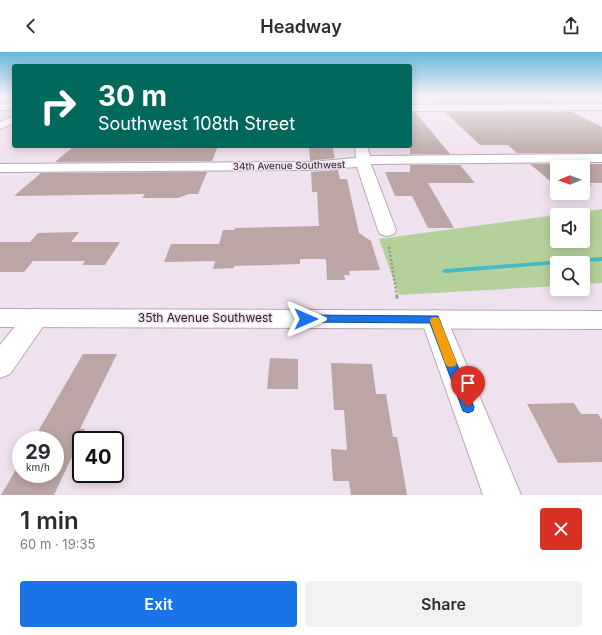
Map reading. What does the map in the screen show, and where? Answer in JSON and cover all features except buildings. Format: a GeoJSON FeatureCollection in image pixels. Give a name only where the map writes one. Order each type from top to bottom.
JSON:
{"type":"FeatureCollection","features":[{"type":"Feature","properties":{"kind":"street"},"geometry":{"type":"LineString","coordinates":[[0,126],[12,120]]}},
{"type":"Feature","properties":{"kind":"street"},"geometry":{"type":"LineString","coordinates":[[362,154],[365,168],[387,230]]}},
{"type":"Feature","properties":{"kind":"street","name":"34th Avenue Southwest"},"geometry":{"type":"LineString","coordinates":[[0,168],[311,166],[362,154],[377,159],[602,158]]}},
{"type":"Feature","properties":{"kind":"street","name":"35th Avenue Southwest"},"geometry":{"type":"LineString","coordinates":[[0,318],[602,320]]}},
{"type":"Feature","properties":{"kind":"street"},"geometry":{"type":"LineString","coordinates":[[0,366],[36,318]]}},
{"type":"Feature","properties":{"kind":"street"},"geometry":{"type":"LineString","coordinates":[[434,319],[502,495]]}},
{"type":"Feature","properties":{"kind":"path"},"geometry":{"type":"LineString","coordinates":[[387,230],[397,299],[402,319]]}},
{"type":"Feature","properties":{"kind":"green space"},"geometry":{"type":"Polygon","coordinates":[[[602,209],[602,283],[590,284],[590,256],[550,256],[550,286],[399,295],[379,239],[550,216],[550,248],[590,248],[590,211],[602,209]]]}},
{"type":"Feature","properties":{"kind":"waterway"},"geometry":{"type":"LineString","coordinates":[[445,271],[602,259]]}},
{"type":"Feature","properties":{"kind":"slow traffic"},"geometry":{"type":"LineString","coordinates":[[435,321],[451,363]]}},
{"type":"Feature","properties":{"kind":"route"},"geometry":{"type":"LineString","coordinates":[[306,319],[434,319],[468,407]]}}]}
